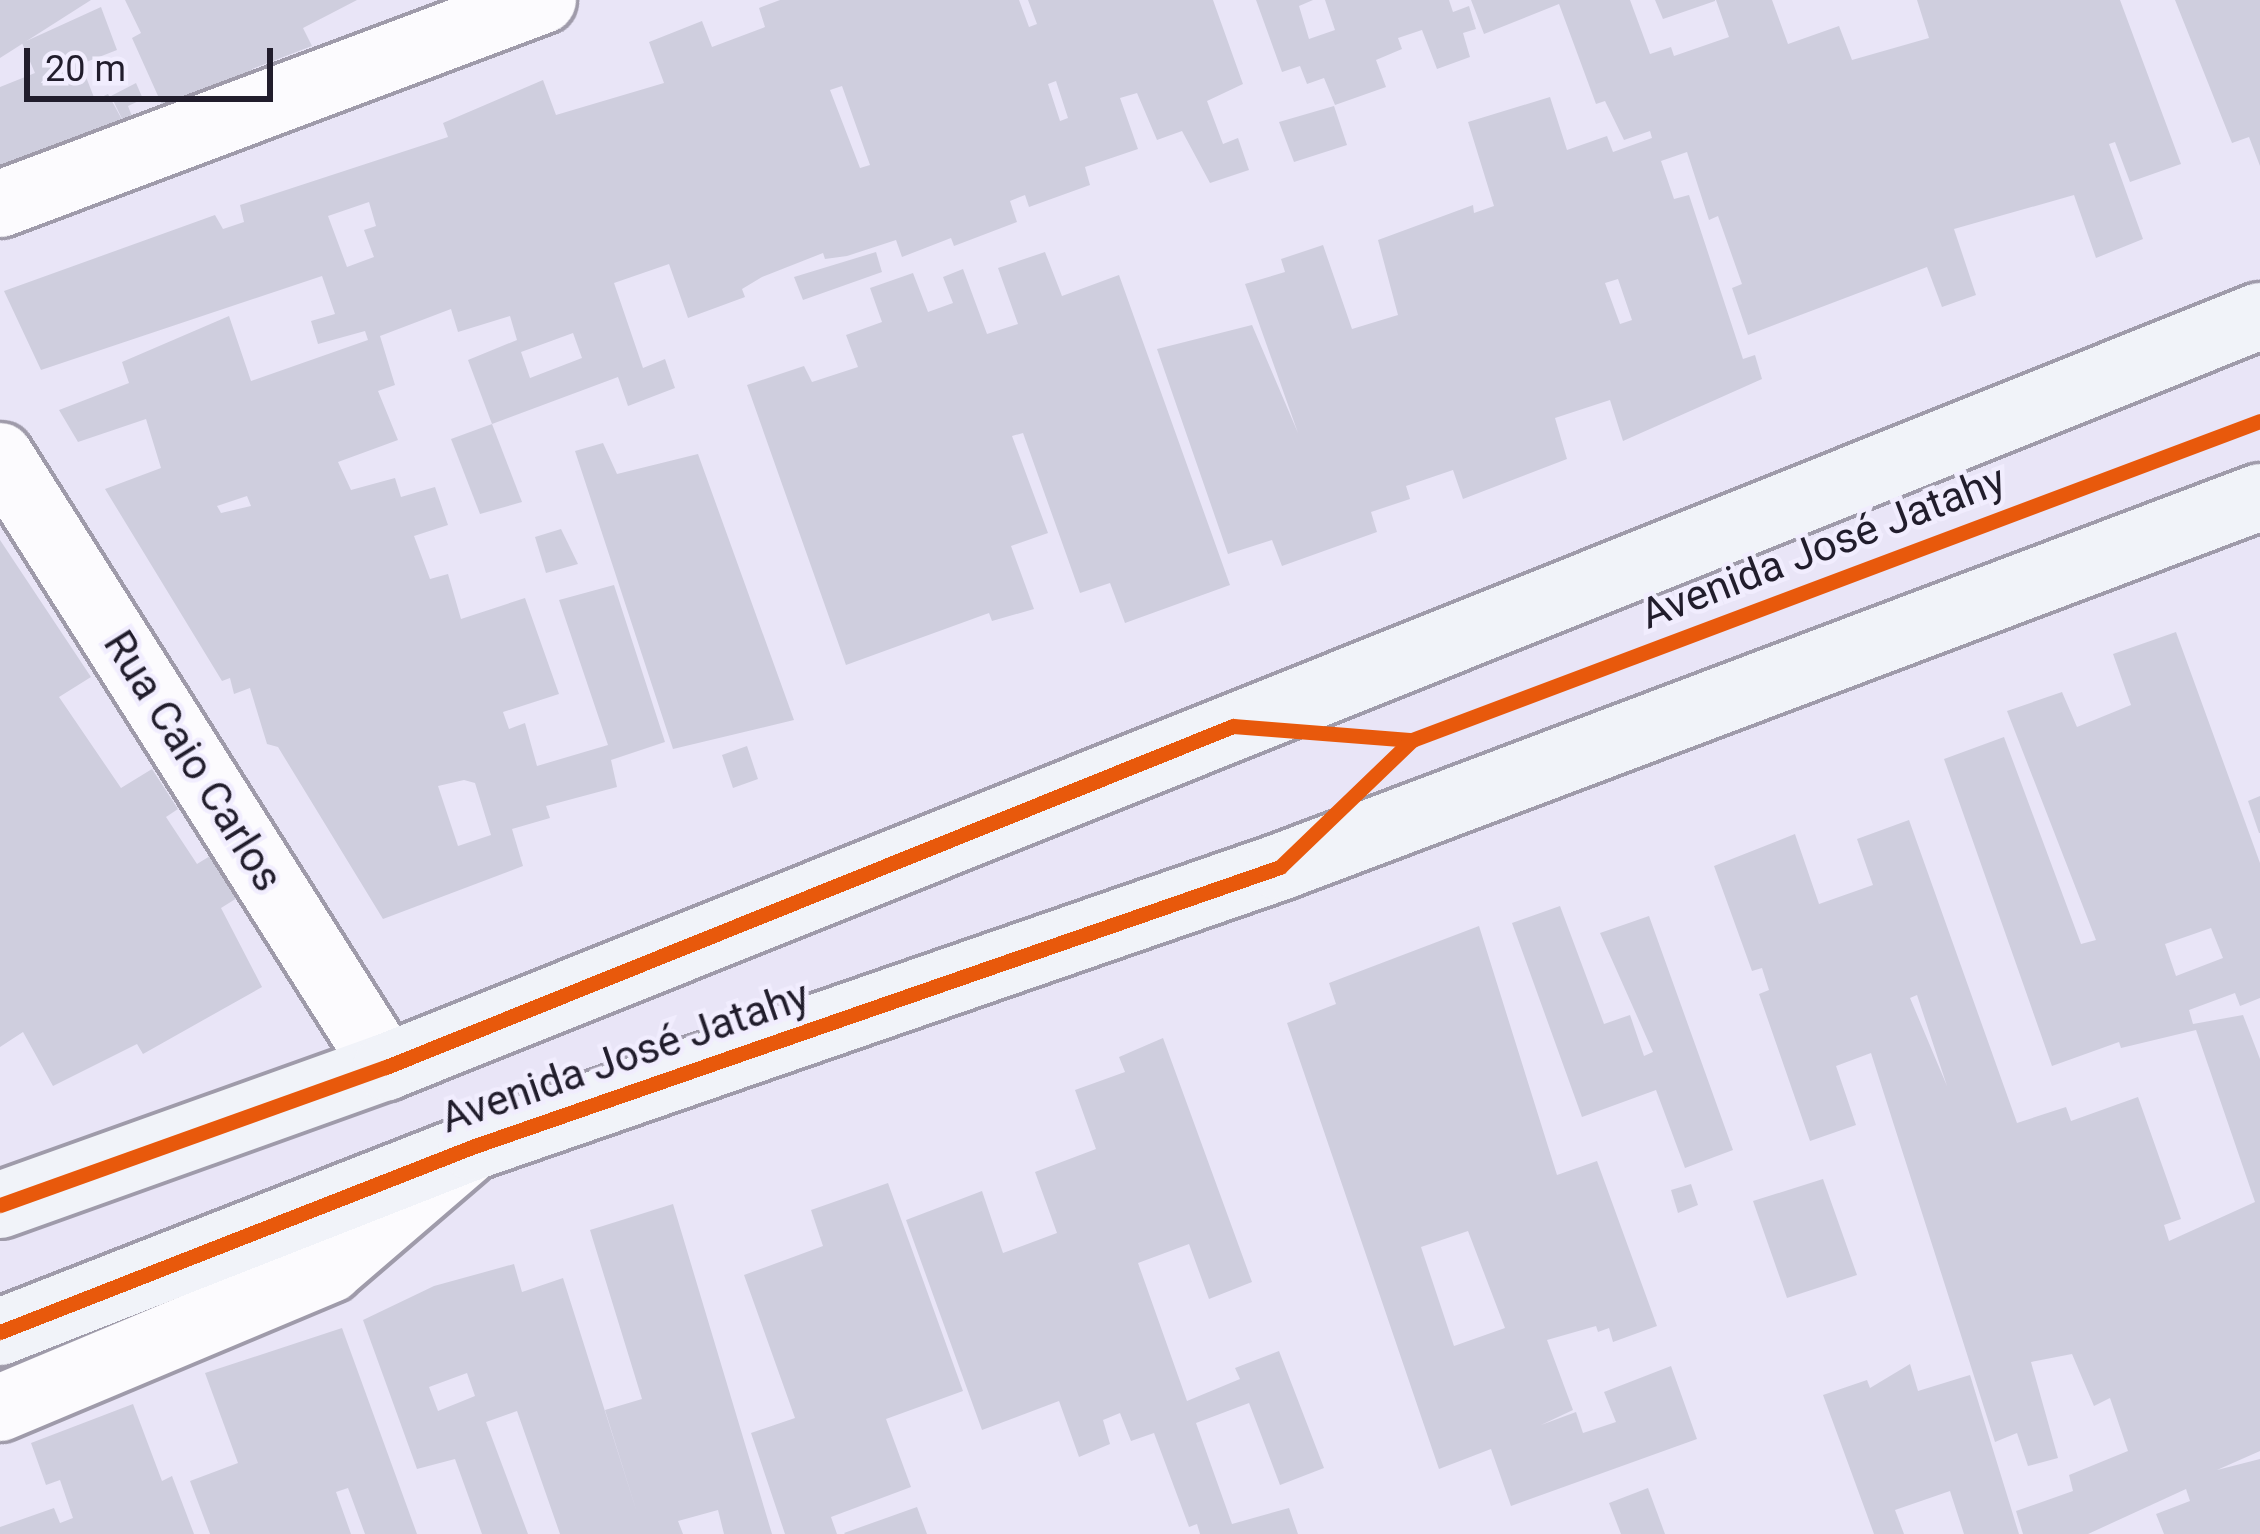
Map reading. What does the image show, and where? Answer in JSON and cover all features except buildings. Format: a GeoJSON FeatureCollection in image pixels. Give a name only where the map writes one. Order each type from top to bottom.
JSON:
{"type":"FeatureCollection","features":[{"type":"Feature","properties":{"kind":"main road","name":"Avenida José Jatahy"},"geometry":{"type":"LineString","coordinates":[[0,1205],[386,1067],[2260,316]]}},
{"type":"Feature","properties":{"kind":"main road","name":"Avenida José Jatahy"},"geometry":{"type":"LineString","coordinates":[[0,1332],[472,1147],[1280,867],[2260,497]]}},
{"type":"Feature","properties":{"kind":"street"},"geometry":{"type":"LineString","coordinates":[[0,204],[543,0]]}},
{"type":"Feature","properties":{"kind":"street","name":"Rua Caio Carlos"},"geometry":{"type":"LineString","coordinates":[[0,455],[386,1067]]}},
{"type":"Feature","properties":{"kind":"street","name":"Avenida José Jatahy"},"geometry":{"type":"LineString","coordinates":[[0,1408],[330,1269],[472,1147]]}},
{"type":"Feature","properties":{"kind":"cycle path"},"geometry":{"type":"LineString","coordinates":[[1412,740],[2260,421]]}},
{"type":"Feature","properties":{"kind":"cycle path"},"geometry":{"type":"LineString","coordinates":[[0,1205],[386,1067],[1233,726],[1412,740],[1280,867],[472,1147],[0,1332]]}}]}
